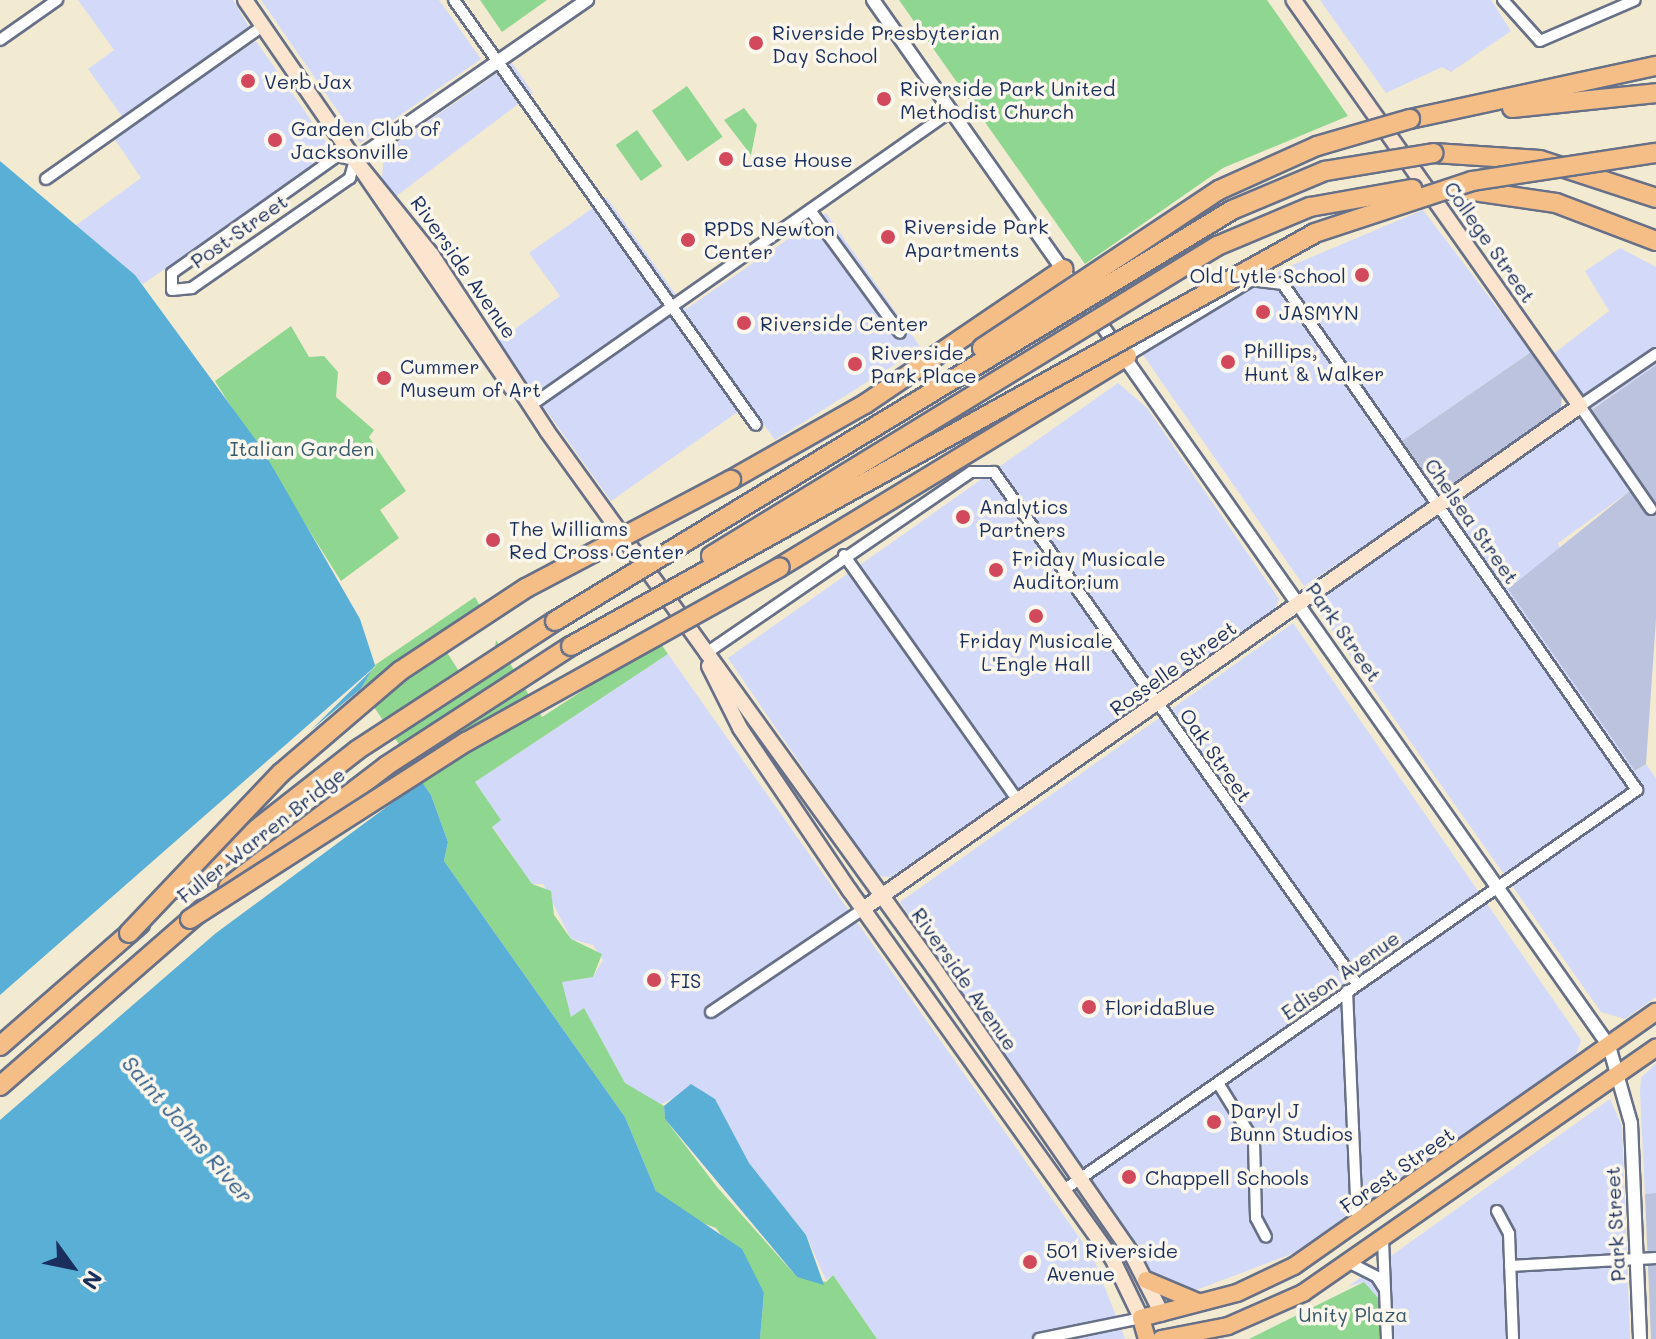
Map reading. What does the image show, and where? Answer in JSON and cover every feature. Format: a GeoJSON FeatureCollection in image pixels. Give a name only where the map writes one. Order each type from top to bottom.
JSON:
{"type":"FeatureCollection","features":[{"type":"Feature","properties":{"kind":"highway"},"geometry":{"type":"LineString","coordinates":[[805,469],[1219,190],[1307,150],[1410,119],[1656,66]]}},
{"type":"Feature","properties":{"kind":"highway"},"geometry":{"type":"LineString","coordinates":[[1410,119],[1656,93]]}},
{"type":"Feature","properties":{"kind":"highway"},"geometry":{"type":"LineString","coordinates":[[805,469],[1249,201],[1345,166],[1434,153],[1540,160],[1656,198]]}},
{"type":"Feature","properties":{"kind":"highway"},"geometry":{"type":"LineString","coordinates":[[571,646],[1315,233],[1472,181],[1656,153]]}},
{"type":"Feature","properties":{"kind":"highway"},"geometry":{"type":"LineString","coordinates":[[571,646],[1235,237],[1351,197],[1460,189],[1556,203],[1656,241]]}},
{"type":"Feature","properties":{"kind":"highway"},"geometry":{"type":"LineString","coordinates":[[129,933],[272,782],[400,671],[526,588],[731,480],[865,404],[1064,269]]}},
{"type":"Feature","properties":{"kind":"highway"},"geometry":{"type":"LineString","coordinates":[[190,919],[479,734],[780,567],[1127,356]]}},
{"type":"Feature","properties":{"kind":"highway","name":"Fuller Warren Bridge"},"geometry":{"type":"LineString","coordinates":[[0,1046],[129,933],[319,778],[555,621],[805,469]]}},
{"type":"Feature","properties":{"kind":"highway","name":"Fuller Warren Bridge"},"geometry":{"type":"LineString","coordinates":[[0,1086],[190,919],[386,766],[571,646]]}},
{"type":"Feature","properties":{"kind":"main road","name":"Riverside Avenue"},"geometry":{"type":"LineString","coordinates":[[245,0],[355,160],[705,654],[882,895],[1080,1179],[1146,1280],[1162,1314],[1167,1338]]}},
{"type":"Feature","properties":{"kind":"main road","name":"College Street"},"geometry":{"type":"LineString","coordinates":[[1294,0],[1580,406]]}},
{"type":"Feature","properties":{"kind":"main road","name":"Rosselle Street"},"geometry":{"type":"LineString","coordinates":[[863,909],[1580,406]]}},
{"type":"Feature","properties":{"kind":"main road","name":"Riverside Avenue"},"geometry":{"type":"LineString","coordinates":[[705,654],[733,717],[863,909],[1117,1267],[1141,1318],[1147,1339]]}},
{"type":"Feature","properties":{"kind":"main road","name":"Forest Street"},"geometry":{"type":"LineString","coordinates":[[1141,1318],[1204,1303],[1276,1275],[1357,1223],[1656,1012]]}},
{"type":"Feature","properties":{"kind":"main road"},"geometry":{"type":"LineString","coordinates":[[954,1035],[988,1047]]}},
{"type":"Feature","properties":{"kind":"main road"},"geometry":{"type":"LineString","coordinates":[[1167,1338],[1228,1326],[1285,1303],[1350,1263],[1656,1048]]}},
{"type":"Feature","properties":{"kind":"main road"},"geometry":{"type":"LineString","coordinates":[[1146,1280],[1176,1299],[1204,1303]]}},
{"type":"Feature","properties":{"kind":"main road"},"geometry":{"type":"LineString","coordinates":[[1208,1339],[1228,1326]]}},
{"type":"Feature","properties":{"kind":"street"},"geometry":{"type":"LineString","coordinates":[[0,40],[57,0]]}},
{"type":"Feature","properties":{"kind":"street"},"geometry":{"type":"LineString","coordinates":[[454,0],[756,425]]}},
{"type":"Feature","properties":{"kind":"street","name":"Post Street"},"geometry":{"type":"LineString","coordinates":[[355,160],[348,179],[192,288],[172,290],[168,278],[185,263],[328,162],[355,160],[587,0]]}},
{"type":"Feature","properties":{"kind":"street","name":"Park Street"},"geometry":{"type":"LineString","coordinates":[[873,0],[1127,356],[1609,1046],[1621,1073],[1637,1259],[1640,1339]]}},
{"type":"Feature","properties":{"kind":"street"},"geometry":{"type":"LineString","coordinates":[[1503,0],[1533,39],[1548,40],[1635,0]]}},
{"type":"Feature","properties":{"kind":"street"},"geometry":{"type":"LineString","coordinates":[[46,179],[263,26]]}},
{"type":"Feature","properties":{"kind":"street"},"geometry":{"type":"LineString","coordinates":[[530,406],[951,111]]}},
{"type":"Feature","properties":{"kind":"street"},"geometry":{"type":"LineString","coordinates":[[810,210],[900,333]]}},
{"type":"Feature","properties":{"kind":"street","name":"Chelsea Street"},"geometry":{"type":"LineString","coordinates":[[1127,356],[1252,280],[1272,278],[1286,288],[1637,790]]}},
{"type":"Feature","properties":{"kind":"street","name":"Rosselle Street"},"geometry":{"type":"LineString","coordinates":[[1580,406],[1656,354]]}},
{"type":"Feature","properties":{"kind":"street","name":"College Street"},"geometry":{"type":"LineString","coordinates":[[1580,406],[1651,509]]}},
{"type":"Feature","properties":{"kind":"street","name":"Oak Street"},"geometry":{"type":"LineString","coordinates":[[844,555],[971,472],[989,470],[1357,984]]}},
{"type":"Feature","properties":{"kind":"street"},"geometry":{"type":"LineString","coordinates":[[705,654],[844,555],[1018,801]]}},
{"type":"Feature","properties":{"kind":"street","name":"Edison Avenue"},"geometry":{"type":"LineString","coordinates":[[1064,1190],[1637,790]]}},
{"type":"Feature","properties":{"kind":"street","name":"Rosselle Street"},"geometry":{"type":"LineString","coordinates":[[711,1012],[863,909]]}},
{"type":"Feature","properties":{"kind":"street"},"geometry":{"type":"LineString","coordinates":[[1347,991],[1357,1223]]}},
{"type":"Feature","properties":{"kind":"street"},"geometry":{"type":"LineString","coordinates":[[1218,1083],[1254,1141],[1256,1218],[1266,1237]]}},
{"type":"Feature","properties":{"kind":"street"},"geometry":{"type":"LineString","coordinates":[[1497,1211],[1509,1234],[1513,1339]]}},
{"type":"Feature","properties":{"kind":"street"},"geometry":{"type":"LineString","coordinates":[[1383,1240],[1387,1339]]}},
{"type":"Feature","properties":{"kind":"street"},"geometry":{"type":"LineString","coordinates":[[1510,1266],[1656,1258]]}},
{"type":"Feature","properties":{"kind":"street"},"geometry":{"type":"LineString","coordinates":[[1350,1263],[1377,1277],[1385,1290]]}},
{"type":"Feature","properties":{"kind":"street"},"geometry":{"type":"LineString","coordinates":[[1039,1339],[1141,1318]]}},
{"type":"Feature","properties":{"kind":"shaded area"},"geometry":{"type":"Polygon","coordinates":[[[78,0],[233,0],[249,27],[124,119],[88,69],[114,50],[78,0]]]}},
{"type":"Feature","properties":{"kind":"shaded area"},"geometry":{"type":"Polygon","coordinates":[[[261,0],[439,0],[481,59],[360,143],[261,0]]]}},
{"type":"Feature","properties":{"kind":"shaded area"},"geometry":{"type":"Polygon","coordinates":[[[1320,0],[1491,0],[1511,31],[1451,72],[1442,67],[1386,93],[1320,0]]]}},
{"type":"Feature","properties":{"kind":"shaded area"},"geometry":{"type":"Polygon","coordinates":[[[256,41],[333,152],[143,284],[75,226],[141,178],[114,138],[256,41]]]}},
{"type":"Feature","properties":{"kind":"shaded area"},"geometry":{"type":"Polygon","coordinates":[[[512,63],[533,93],[395,197],[382,178],[384,152],[512,63]]]}},
{"type":"Feature","properties":{"kind":"shaded area"},"geometry":{"type":"Polygon","coordinates":[[[607,198],[686,309],[826,213],[921,348],[775,440],[749,404],[611,501],[497,342],[560,296],[529,253],[607,198]]]}},
{"type":"Feature","properties":{"kind":"shaded area"},"geometry":{"type":"Polygon","coordinates":[[[1423,210],[1531,352],[1402,441],[1441,495],[1304,586],[1141,352],[1281,270],[1423,210]]]}},
{"type":"Feature","properties":{"kind":"shaded area"},"geometry":{"type":"Polygon","coordinates":[[[1620,248],[1656,267],[1656,365],[1591,410],[1552,355],[1609,311],[1585,271],[1620,248]]]}},
{"type":"Feature","properties":{"kind":"shaded area"},"geometry":{"type":"Polygon","coordinates":[[[1531,352],[1562,393],[1561,408],[1441,495],[1402,441],[1531,352]]]}},
{"type":"Feature","properties":{"kind":"shaded area"},"geometry":{"type":"Polygon","coordinates":[[[1656,365],[1656,619],[1646,764],[1635,771],[1508,589],[1630,491],[1580,418],[1656,365]]]}},
{"type":"Feature","properties":{"kind":"shaded area"},"geometry":{"type":"Polygon","coordinates":[[[1118,383],[1147,408],[1279,599],[1275,608],[985,814],[891,877],[877,876],[728,658],[1118,383]]]}},
{"type":"Feature","properties":{"kind":"shaded area"},"geometry":{"type":"Polygon","coordinates":[[[1580,418],[1630,491],[1558,543],[1636,771],[1646,764],[1656,778],[1656,997],[1625,1019],[1601,1012],[1317,609],[1321,599],[1580,418]]]}},
{"type":"Feature","properties":{"kind":"shaded area"},"geometry":{"type":"Polygon","coordinates":[[[1293,623],[1581,1040],[1576,1055],[1294,1253],[1183,1295],[1154,1280],[900,902],[1293,623]]]}},
{"type":"Feature","properties":{"kind":"shaded area"},"geometry":{"type":"Polygon","coordinates":[[[668,654],[1093,1257],[1125,1339],[877,1339],[833,1275],[826,1280],[806,1235],[748,1163],[722,1112],[685,1093],[655,1107],[625,1083],[584,1009],[571,1018],[561,982],[593,977],[603,960],[593,945],[571,939],[543,884],[532,884],[492,826],[501,820],[475,782],[668,654]]]}},
{"type":"Feature","properties":{"kind":"shaded area"},"geometry":{"type":"Polygon","coordinates":[[[1656,1063],[1656,1193],[1645,1194],[1641,1078],[1656,1063]]]}},
{"type":"Feature","properties":{"kind":"shaded area"},"geometry":{"type":"Polygon","coordinates":[[[1610,1099],[1622,1126],[1630,1339],[1381,1339],[1379,1299],[1364,1282],[1349,1286],[1610,1099]]]}},
{"type":"Feature","properties":{"kind":"shaded area"},"geometry":{"type":"Polygon","coordinates":[[[1656,1193],[1656,1339],[1651,1339],[1645,1194],[1656,1193]]]}},
{"type":"Feature","properties":{"kind":"green space"},"geometry":{"type":"Polygon","coordinates":[[[480,0],[547,0],[502,32],[480,0]]]}},
{"type":"Feature","properties":{"kind":"green space"},"geometry":{"type":"Polygon","coordinates":[[[899,0],[1267,0],[1348,116],[1223,168],[1085,264],[899,0]]]}},
{"type":"Feature","properties":{"kind":"green space"},"geometry":{"type":"Polygon","coordinates":[[[687,86],[723,137],[687,161],[652,111],[687,86]]]}},
{"type":"Feature","properties":{"kind":"green space"},"geometry":{"type":"Polygon","coordinates":[[[744,108],[757,125],[751,155],[724,120],[744,108]]]}},
{"type":"Feature","properties":{"kind":"green space"},"geometry":{"type":"Polygon","coordinates":[[[637,130],[662,166],[641,181],[616,145],[637,130]]]}},
{"type":"Feature","properties":{"kind":"green space","name":"Italian Garden"},"geometry":{"type":"Polygon","coordinates":[[[291,326],[309,357],[324,356],[338,372],[336,397],[374,430],[369,437],[406,491],[380,510],[399,538],[341,581],[215,381],[291,326]]]}},
{"type":"Feature","properties":{"kind":"green space"},"geometry":{"type":"Polygon","coordinates":[[[475,597],[488,620],[446,651],[464,679],[494,655],[496,640],[542,717],[659,641],[668,654],[475,782],[501,820],[492,827],[532,884],[551,891],[554,915],[571,939],[602,954],[593,977],[562,982],[571,1017],[584,1008],[625,1083],[664,1106],[665,1119],[717,1187],[797,1277],[826,1282],[833,1275],[877,1339],[760,1339],[764,1293],[716,1228],[686,1217],[656,1191],[625,1117],[444,861],[448,842],[431,795],[359,692],[375,665],[475,597]]]}},
{"type":"Feature","properties":{"kind":"green space","name":"Unity Plaza"},"geometry":{"type":"Polygon","coordinates":[[[1364,1282],[1379,1299],[1381,1339],[1249,1339],[1364,1282]]]}},
{"type":"Feature","properties":{"kind":"water","name":"Saint Johns River"},"geometry":{"type":"Polygon","coordinates":[[[0,161],[135,275],[261,447],[360,619],[375,665],[359,692],[431,795],[448,842],[444,861],[625,1117],[656,1191],[742,1249],[764,1293],[760,1339],[0,1339],[0,161]]]}},
{"type":"Feature","properties":{"kind":"water"},"geometry":{"type":"Polygon","coordinates":[[[691,1084],[715,1099],[749,1163],[806,1235],[824,1285],[797,1277],[665,1119],[664,1106],[691,1084]]]}},
{"type":"Feature","properties":{"kind":"pier"},"geometry":{"type":"Polygon","coordinates":[[[379,663],[311,730],[369,682],[335,735],[374,707],[423,780],[216,933],[0,1120],[0,995],[379,663]]]}},
{"type":"Feature","properties":{"kind":"place","name":"Riverside Presbyterian Day School"},"geometry":{"type":"Point","coordinates":[756,43]}},
{"type":"Feature","properties":{"kind":"place","name":"Verb Jax"},"geometry":{"type":"Point","coordinates":[248,81]}},
{"type":"Feature","properties":{"kind":"place","name":"Riverside Park United Methodist Church"},"geometry":{"type":"Point","coordinates":[884,99]}},
{"type":"Feature","properties":{"kind":"place","name":"Garden Club of Jacksonville"},"geometry":{"type":"Point","coordinates":[275,140]}},
{"type":"Feature","properties":{"kind":"place","name":"Lase House"},"geometry":{"type":"Point","coordinates":[726,159]}},
{"type":"Feature","properties":{"kind":"place","name":"Riverside Park Apartments"},"geometry":{"type":"Point","coordinates":[888,237]}},
{"type":"Feature","properties":{"kind":"place","name":"RPDS Newton Center"},"geometry":{"type":"Point","coordinates":[688,240]}},
{"type":"Feature","properties":{"kind":"place","name":"Old Lytle School"},"geometry":{"type":"Point","coordinates":[1362,275]}},
{"type":"Feature","properties":{"kind":"place","name":"JASMYN"},"geometry":{"type":"Point","coordinates":[1263,312]}},
{"type":"Feature","properties":{"kind":"place","name":"Riverside Center"},"geometry":{"type":"Point","coordinates":[744,323]}},
{"type":"Feature","properties":{"kind":"place","name":"Phillips, Hunt & Walker"},"geometry":{"type":"Point","coordinates":[1228,362]}},
{"type":"Feature","properties":{"kind":"place","name":"Riverside Park Place"},"geometry":{"type":"Point","coordinates":[855,364]}},
{"type":"Feature","properties":{"kind":"place","name":"Cummer Museum of Art"},"geometry":{"type":"Point","coordinates":[384,378]}},
{"type":"Feature","properties":{"kind":"place","name":"Analytics Partners"},"geometry":{"type":"Point","coordinates":[963,517]}},
{"type":"Feature","properties":{"kind":"place","name":"The Williams Red Cross Center"},"geometry":{"type":"Point","coordinates":[493,540]}},
{"type":"Feature","properties":{"kind":"place","name":"Friday Musicale Auditorium"},"geometry":{"type":"Point","coordinates":[996,570]}},
{"type":"Feature","properties":{"kind":"place","name":"Friday Musicale L'Engle Hall"},"geometry":{"type":"Point","coordinates":[1036,616]}},
{"type":"Feature","properties":{"kind":"place","name":"FIS"},"geometry":{"type":"Point","coordinates":[654,980]}},
{"type":"Feature","properties":{"kind":"place","name":"FloridaBlue"},"geometry":{"type":"Point","coordinates":[1089,1007]}},
{"type":"Feature","properties":{"kind":"place","name":"Daryl J Bunn Studios"},"geometry":{"type":"Point","coordinates":[1214,1122]}},
{"type":"Feature","properties":{"kind":"place","name":"Chappell Schools"},"geometry":{"type":"Point","coordinates":[1129,1177]}},
{"type":"Feature","properties":{"kind":"place","name":"501 Riverside Avenue"},"geometry":{"type":"Point","coordinates":[1030,1262]}}]}
